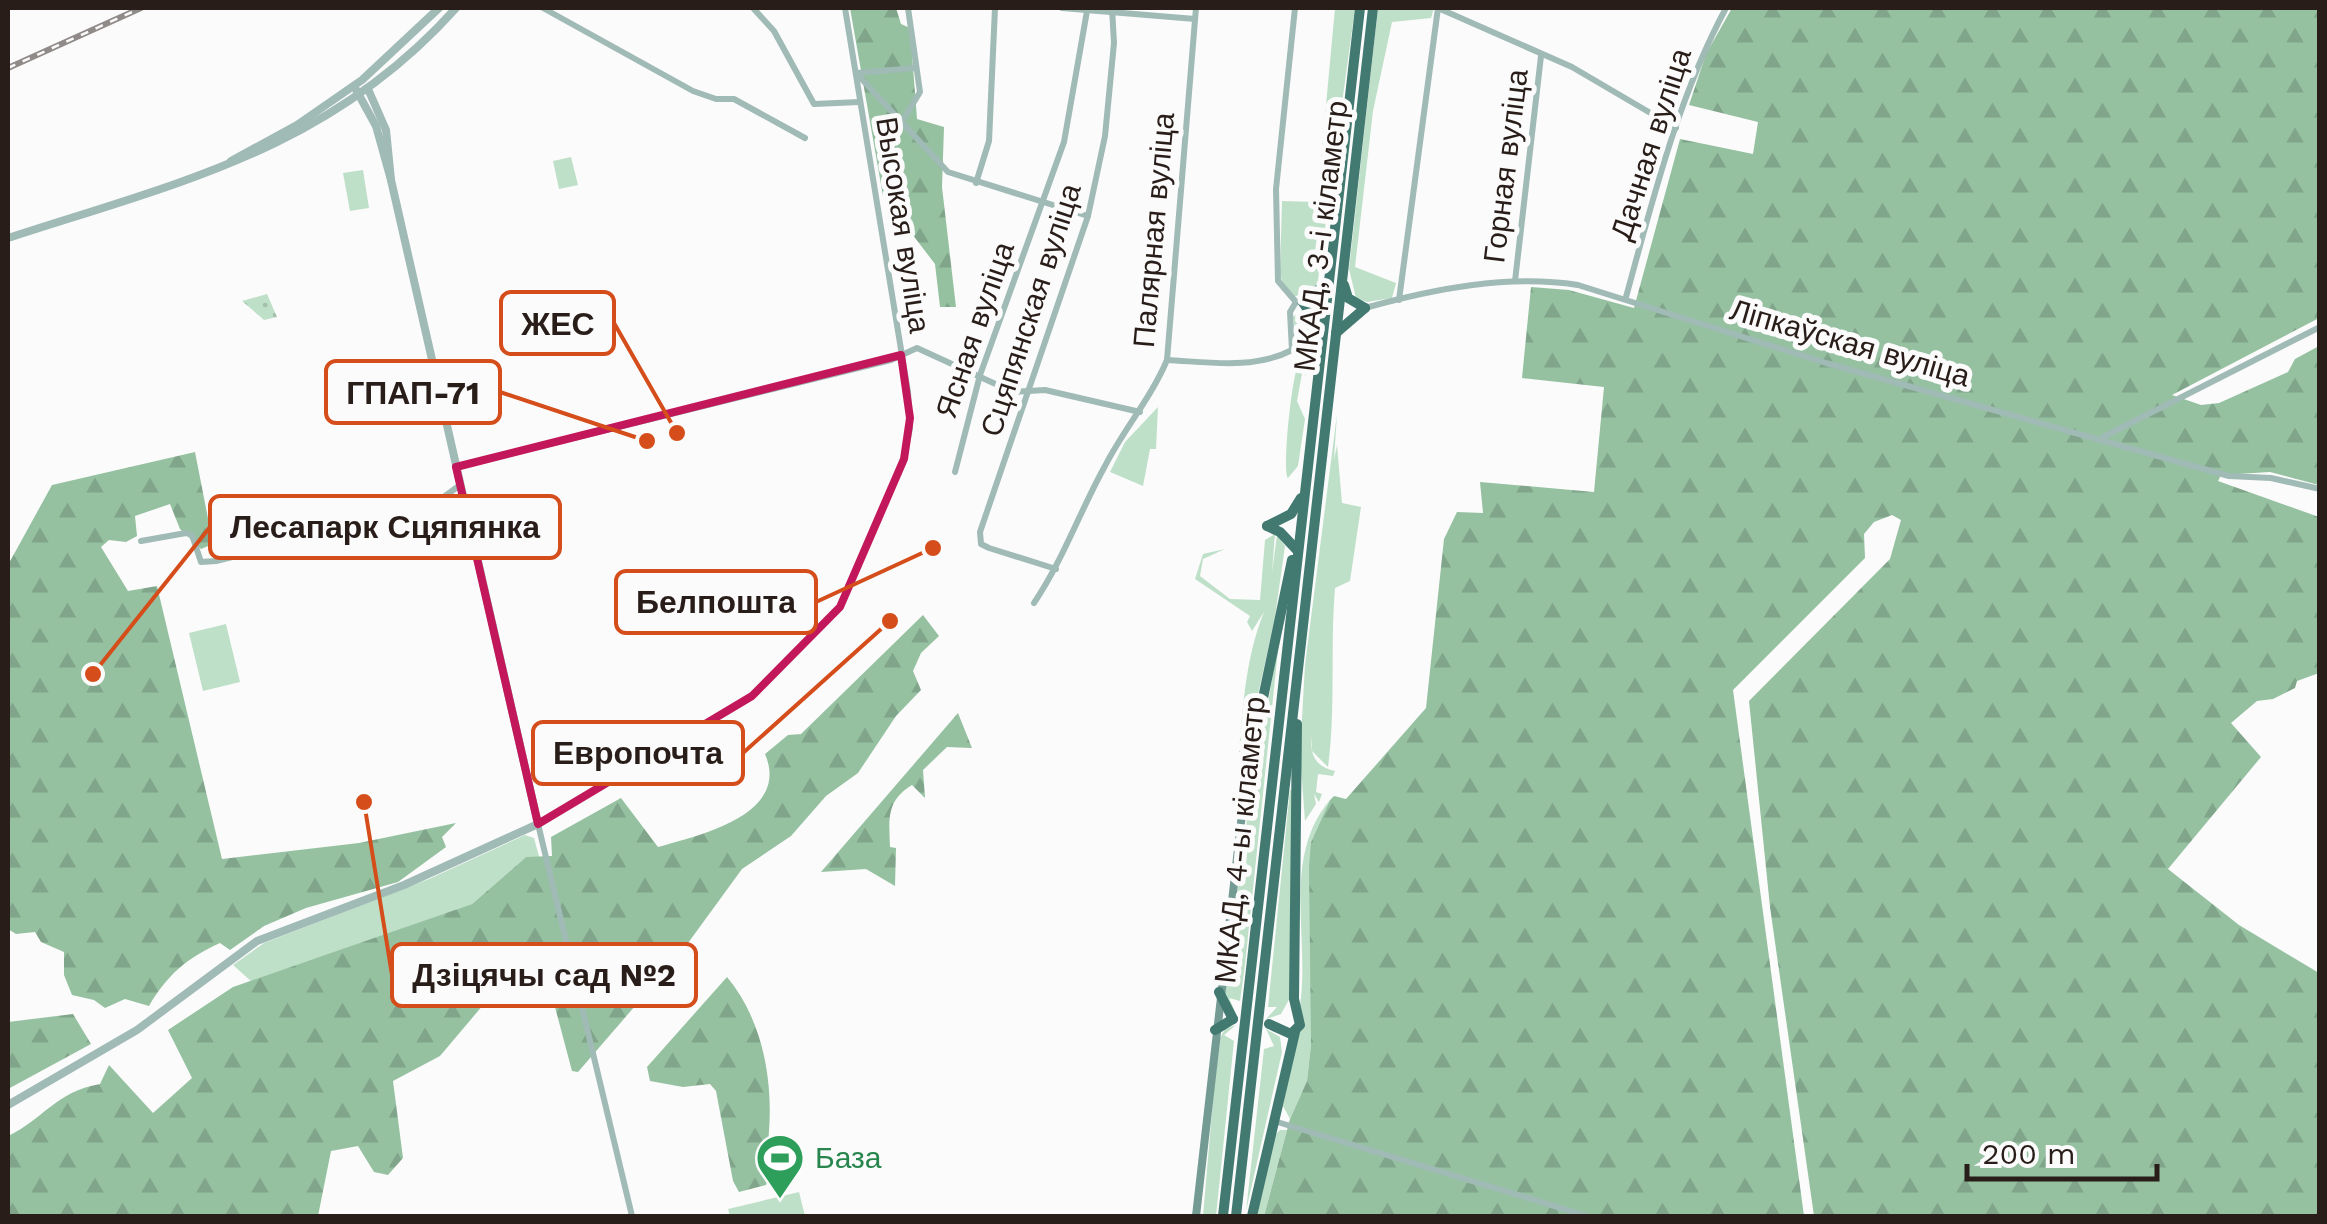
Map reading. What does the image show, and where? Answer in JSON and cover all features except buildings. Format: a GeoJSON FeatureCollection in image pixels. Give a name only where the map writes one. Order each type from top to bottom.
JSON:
{"type":"FeatureCollection","features":[{"type":"Feature","properties":{"kind":"highway","name":"МКАД, 3-і кіламетр"},"geometry":{"type":"LineString","coordinates":[[1305,468],[1360,8]]}},
{"type":"Feature","properties":{"kind":"highway","name":"МКАД, 3-і кіламетр"},"geometry":{"type":"LineString","coordinates":[[1319,470],[1373,8]]}},
{"type":"Feature","properties":{"kind":"highway"},"geometry":{"type":"LineString","coordinates":[[1334,336],[1366,308],[1348,298],[1342,276]]}},
{"type":"Feature","properties":{"kind":"highway"},"geometry":{"type":"LineString","coordinates":[[1322,330],[1299,301],[1317,294],[1328,282]]}},
{"type":"Feature","properties":{"kind":"highway","name":"МКАД, 4-ы кіламетр"},"geometry":{"type":"LineString","coordinates":[[1224,1216],[1305,468]]}},
{"type":"Feature","properties":{"kind":"highway","name":"МКАД, 4-ы кіламетр"},"geometry":{"type":"LineString","coordinates":[[1236,1216],[1319,470]]}},
{"type":"Feature","properties":{"kind":"highway"},"geometry":{"type":"LineString","coordinates":[[1246,779],[1288,570],[1296,550],[1280,532],[1267,526],[1290,514],[1302,498]]}},
{"type":"Feature","properties":{"kind":"highway"},"geometry":{"type":"LineString","coordinates":[[1252,1216],[1287,1053],[1300,1025],[1294,999],[1296,684]]}},
{"type":"Feature","properties":{"kind":"highway"},"geometry":{"type":"LineString","coordinates":[[1219,992],[1234,1019]]}},
{"type":"Feature","properties":{"kind":"highway"},"geometry":{"type":"LineString","coordinates":[[1280,1026],[1290,1012],[1298,1016]]}},
{"type":"Feature","properties":{"kind":"highway"},"geometry":{"type":"LineString","coordinates":[[1216,1018],[1234,1019]]}},
{"type":"Feature","properties":{"kind":"highway"},"geometry":{"type":"LineString","coordinates":[[1215,1030],[1234,1019]]}},
{"type":"Feature","properties":{"kind":"highway"},"geometry":{"type":"LineString","coordinates":[[1280,1026],[1295,1032]]}},
{"type":"Feature","properties":{"kind":"highway"},"geometry":{"type":"LineString","coordinates":[[1280,1026],[1287,1053]]}},
{"type":"Feature","properties":{"kind":"main road"},"geometry":{"type":"LineString","coordinates":[[1196,1216],[1246,779]]}},
{"type":"Feature","properties":{"kind":"street"},"geometry":{"type":"LineString","coordinates":[[227,163],[297,125],[358,83],[439,8]]}},
{"type":"Feature","properties":{"kind":"street"},"geometry":{"type":"LineString","coordinates":[[8,238],[279,145],[364,92],[418,48],[456,8]]}},
{"type":"Feature","properties":{"kind":"street"},"geometry":{"type":"LineString","coordinates":[[543,8],[694,91],[716,100],[734,98],[805,138]]}},
{"type":"Feature","properties":{"kind":"street","name":"Высокая вуліца"},"geometry":{"type":"LineString","coordinates":[[753,8],[774,31],[814,104],[860,102]]}},
{"type":"Feature","properties":{"kind":"street","name":"Высокая вуліца"},"geometry":{"type":"LineString","coordinates":[[538,824],[752,696],[840,607],[904,459],[910,406],[846,8]]}},
{"type":"Feature","properties":{"kind":"street"},"geometry":{"type":"LineString","coordinates":[[903,120],[919,98],[908,8]]}},
{"type":"Feature","properties":{"kind":"street"},"geometry":{"type":"LineString","coordinates":[[976,183],[989,142],[995,8]]}},
{"type":"Feature","properties":{"kind":"street"},"geometry":{"type":"LineString","coordinates":[[1062,8],[1195,19]]}},
{"type":"Feature","properties":{"kind":"street","name":"Палярная вуліца"},"geometry":{"type":"LineString","coordinates":[[1034,603],[1056,569],[1102,470],[1140,412],[1167,360],[1196,8]]}},
{"type":"Feature","properties":{"kind":"street"},"geometry":{"type":"LineString","coordinates":[[1167,360],[1249,363],[1280,357],[1292,350],[1290,312],[1299,301],[1278,281],[1276,189],[1295,8]]}},
{"type":"Feature","properties":{"kind":"street"},"geometry":{"type":"LineString","coordinates":[[1398,300],[1438,8],[1572,67],[1676,128]]}},
{"type":"Feature","properties":{"kind":"street","name":"Дачная вуліца"},"geometry":{"type":"LineString","coordinates":[[1626,297],[1676,128],[1702,53],[1726,8]]}},
{"type":"Feature","properties":{"kind":"street","name":"Ясная вуліца"},"geometry":{"type":"LineString","coordinates":[[955,472],[980,375],[1073,108],[1087,11]]}},
{"type":"Feature","properties":{"kind":"street","name":"Сцяпянская вуліца"},"geometry":{"type":"LineString","coordinates":[[1056,569],[988,548],[980,540],[1088,216],[1105,136],[1114,44],[1112,11]]}},
{"type":"Feature","properties":{"kind":"street","name":"Горная вуліца"},"geometry":{"type":"LineString","coordinates":[[1515,282],[1542,56]]}},
{"type":"Feature","properties":{"kind":"street"},"geometry":{"type":"LineString","coordinates":[[856,73],[915,68]]}},
{"type":"Feature","properties":{"kind":"street"},"geometry":{"type":"LineString","coordinates":[[856,73],[941,166],[976,183],[1088,216]]}},
{"type":"Feature","properties":{"kind":"street"},"geometry":{"type":"LineString","coordinates":[[358,83],[392,180],[538,824],[632,1216]]}},
{"type":"Feature","properties":{"kind":"street","name":"Ліпкаўская вуліца"},"geometry":{"type":"LineString","coordinates":[[1366,308],[1515,282],[1566,283],[1626,297],[1826,363],[2229,476],[2271,478],[2320,489]]}},
{"type":"Feature","properties":{"kind":"street"},"geometry":{"type":"LineString","coordinates":[[2102,438],[2320,328]]}},
{"type":"Feature","properties":{"kind":"street"},"geometry":{"type":"LineString","coordinates":[[456,467],[922,349],[1013,392],[1045,390],[1140,412]]}},
{"type":"Feature","properties":{"kind":"street"},"geometry":{"type":"LineString","coordinates":[[141,541],[186,533],[192,535],[201,562],[216,561],[429,508],[460,484]]}},
{"type":"Feature","properties":{"kind":"street"},"geometry":{"type":"LineString","coordinates":[[8,1105],[148,1022],[244,947],[404,884],[538,824]]}},
{"type":"Feature","properties":{"kind":"street"},"geometry":{"type":"LineString","coordinates":[[1274,1120],[1587,1216]]}},
{"type":"Feature","properties":{"kind":"highlighted area"},"geometry":{"type":"Polygon","coordinates":[[[901,355],[910,418],[904,459],[840,607],[752,696],[538,824],[456,467],[901,355]]]}},
{"type":"Feature","properties":{"kind":"green space"},"geometry":{"type":"Polygon","coordinates":[[[850,8],[896,8],[901,24],[910,28],[917,119],[944,127],[942,187],[956,307],[940,307],[935,264],[883,196],[850,8]]]}},
{"type":"Feature","properties":{"kind":"green space"},"geometry":{"type":"Polygon","coordinates":[[[1335,8],[1355,8],[1317,287],[1294,297],[1282,283],[1280,272],[1282,201],[1317,202],[1335,8]]]}},
{"type":"Feature","properties":{"kind":"green space"},"geometry":{"type":"Polygon","coordinates":[[[1378,8],[1434,8],[1431,18],[1392,22],[1373,111],[1355,267],[1396,283],[1392,298],[1367,302],[1356,298],[1349,269],[1378,8]]]}},
{"type":"Feature","properties":{"kind":"green space"},"geometry":{"type":"Polygon","coordinates":[[[1732,8],[2319,8],[2319,318],[2172,395],[2201,405],[2219,403],[2288,372],[2295,359],[2319,346],[2319,485],[2270,472],[2221,475],[2218,481],[2319,517],[2319,673],[2297,681],[2295,688],[2273,699],[2257,701],[2231,723],[2261,757],[2168,869],[2239,925],[2319,973],[2319,1216],[1814,1216],[1770,907],[1749,701],[1890,559],[1901,520],[1892,515],[1874,522],[1864,534],[1865,558],[1733,690],[1804,1216],[1264,1216],[1290,1119],[1307,1081],[1311,1045],[1311,842],[1330,800],[1334,796],[1346,799],[1426,708],[1444,539],[1457,512],[1483,513],[1480,482],[1594,492],[1604,387],[1522,378],[1531,287],[1569,290],[1634,308],[1680,139],[1753,154],[1758,122],[1689,105],[1706,54],[1732,8]]]}},
{"type":"Feature","properties":{"kind":"green space"},"geometry":{"type":"Polygon","coordinates":[[[571,157],[578,185],[559,189],[553,161],[571,157]]]}},
{"type":"Feature","properties":{"kind":"green space"},"geometry":{"type":"Polygon","coordinates":[[[363,170],[369,208],[350,211],[343,173],[363,170]]]}},
{"type":"Feature","properties":{"kind":"green space"},"geometry":{"type":"Polygon","coordinates":[[[267,294],[277,317],[264,320],[242,301],[267,294]]]}},
{"type":"Feature","properties":{"kind":"green space"},"geometry":{"type":"Polygon","coordinates":[[[1304,308],[1316,324],[1314,355],[1305,377],[1313,335],[1305,335],[1303,351],[1298,350],[1293,317],[1304,308]]]}},
{"type":"Feature","properties":{"kind":"green space"},"geometry":{"type":"Polygon","coordinates":[[[1301,357],[1305,357],[1297,401],[1305,419],[1298,466],[1288,478],[1289,419],[1301,357]]]}},
{"type":"Feature","properties":{"kind":"green space"},"geometry":{"type":"Polygon","coordinates":[[[1158,407],[1156,449],[1150,449],[1143,486],[1110,472],[1125,442],[1158,407]]]}},
{"type":"Feature","properties":{"kind":"green space"},"geometry":{"type":"Polygon","coordinates":[[[1337,414],[1334,460],[1337,445],[1342,503],[1361,507],[1350,581],[1335,588],[1328,767],[1312,751],[1319,763],[1335,771],[1333,776],[1318,774],[1316,792],[1322,794],[1319,802],[1314,794],[1316,804],[1305,821],[1300,754],[1305,665],[1337,414]]]}},
{"type":"Feature","properties":{"kind":"green space"},"geometry":{"type":"Polygon","coordinates":[[[195,452],[213,544],[201,549],[180,529],[170,504],[135,516],[137,536],[126,542],[109,540],[101,547],[128,591],[157,586],[222,859],[359,843],[456,823],[442,837],[446,847],[398,882],[306,908],[264,926],[230,950],[220,943],[171,976],[149,1006],[125,999],[105,1008],[94,1000],[72,995],[64,975],[64,952],[41,942],[35,932],[16,934],[8,929],[8,565],[52,485],[195,452]]]}},
{"type":"Feature","properties":{"kind":"green space"},"geometry":{"type":"Polygon","coordinates":[[[1275,534],[1272,572],[1277,535],[1285,546],[1275,617],[1245,754],[1239,752],[1246,681],[1264,612],[1252,631],[1247,622],[1250,616],[1195,579],[1203,554],[1225,549],[1203,559],[1200,576],[1230,599],[1260,600],[1265,540],[1275,534]]]}},
{"type":"Feature","properties":{"kind":"green space"},"geometry":{"type":"Polygon","coordinates":[[[923,615],[939,636],[921,653],[913,671],[921,690],[896,716],[858,773],[826,796],[791,836],[742,869],[680,954],[578,1072],[572,1071],[551,992],[489,998],[440,1056],[393,1081],[403,1158],[388,1175],[374,1172],[358,1146],[331,1151],[318,1216],[8,1216],[8,1136],[61,1099],[100,1084],[109,1065],[153,1113],[192,1078],[168,1030],[233,987],[472,904],[526,857],[552,856],[551,837],[621,798],[658,847],[737,819],[765,793],[770,775],[765,754],[788,735],[801,734],[923,615]]]}},
{"type":"Feature","properties":{"kind":"green space"},"geometry":{"type":"Polygon","coordinates":[[[226,624],[240,682],[203,691],[189,633],[226,624]]]}},
{"type":"Feature","properties":{"kind":"green space"},"geometry":{"type":"Polygon","coordinates":[[[1279,641],[1240,1001],[1229,998],[1237,1016],[1227,1008],[1224,995],[1247,819],[1279,641]]]}},
{"type":"Feature","properties":{"kind":"green space"},"geometry":{"type":"Polygon","coordinates":[[[958,713],[972,748],[947,747],[923,770],[925,798],[912,785],[893,804],[889,828],[890,847],[896,848],[895,886],[866,869],[821,872],[958,713]]]}},
{"type":"Feature","properties":{"kind":"green space"},"geometry":{"type":"Polygon","coordinates":[[[1290,790],[1294,791],[1291,996],[1281,1014],[1266,1019],[1277,1007],[1268,1007],[1290,790]]]}},
{"type":"Feature","properties":{"kind":"green space"},"geometry":{"type":"Polygon","coordinates":[[[1330,800],[1311,842],[1311,1045],[1307,1081],[1290,1119],[1283,1106],[1301,997],[1302,869],[1316,822],[1330,800]]]}},
{"type":"Feature","properties":{"kind":"green space"},"geometry":{"type":"Polygon","coordinates":[[[525,835],[534,838],[540,860],[526,857],[472,904],[252,982],[233,965],[264,943],[429,879],[525,835]]]}},
{"type":"Feature","properties":{"kind":"green space"},"geometry":{"type":"Polygon","coordinates":[[[727,977],[757,1030],[769,1090],[770,1165],[766,1185],[739,1192],[733,1181],[716,1091],[710,1084],[683,1087],[650,1081],[647,1067],[727,977]]]}},
{"type":"Feature","properties":{"kind":"green space"},"geometry":{"type":"Polygon","coordinates":[[[73,1014],[91,1044],[8,1089],[8,1022],[73,1014]]]}},
{"type":"Feature","properties":{"kind":"green space"},"geometry":{"type":"Polygon","coordinates":[[[1236,1025],[1224,1035],[1234,1041],[1216,1216],[1203,1216],[1218,1042],[1225,1029],[1236,1025]]]}},
{"type":"Feature","properties":{"kind":"green space"},"geometry":{"type":"Polygon","coordinates":[[[1266,1029],[1280,1037],[1282,1052],[1246,1211],[1264,1049],[1274,1046],[1266,1029]]]}},
{"type":"Feature","properties":{"kind":"green space"},"geometry":{"type":"Polygon","coordinates":[[[1287,1130],[1264,1216],[1257,1216],[1275,1135],[1287,1130]]]}},
{"type":"Feature","properties":{"kind":"green space","name":"База"},"geometry":{"type":"Polygon","coordinates":[[[799,1192],[805,1216],[730,1216],[728,1209],[799,1192]]]}},
{"type":"Feature","properties":{"kind":"railway"},"geometry":{"type":"LineString","coordinates":[[8,68],[141,8]]}},
{"type":"Feature","properties":{"kind":"place","name":"ЖЕС"},"geometry":{"type":"Point","coordinates":[677,433]}},
{"type":"Feature","properties":{"kind":"place","name":"ГПАП-71"},"geometry":{"type":"Point","coordinates":[647,441]}},
{"type":"Feature","properties":{"kind":"place","name":"Белпошта"},"geometry":{"type":"Point","coordinates":[933,548]}},
{"type":"Feature","properties":{"kind":"place","name":"Европочта"},"geometry":{"type":"Point","coordinates":[890,621]}},
{"type":"Feature","properties":{"kind":"place","name":"Лесапарк Сцяпянка"},"geometry":{"type":"Point","coordinates":[93,674]}},
{"type":"Feature","properties":{"kind":"place","name":"Дзіцячы сад №2"},"geometry":{"type":"Point","coordinates":[364,802]}},
{"type":"Feature","properties":{"kind":"place","name":"База"},"geometry":{"type":"Point","coordinates":[780,1200]}}]}
